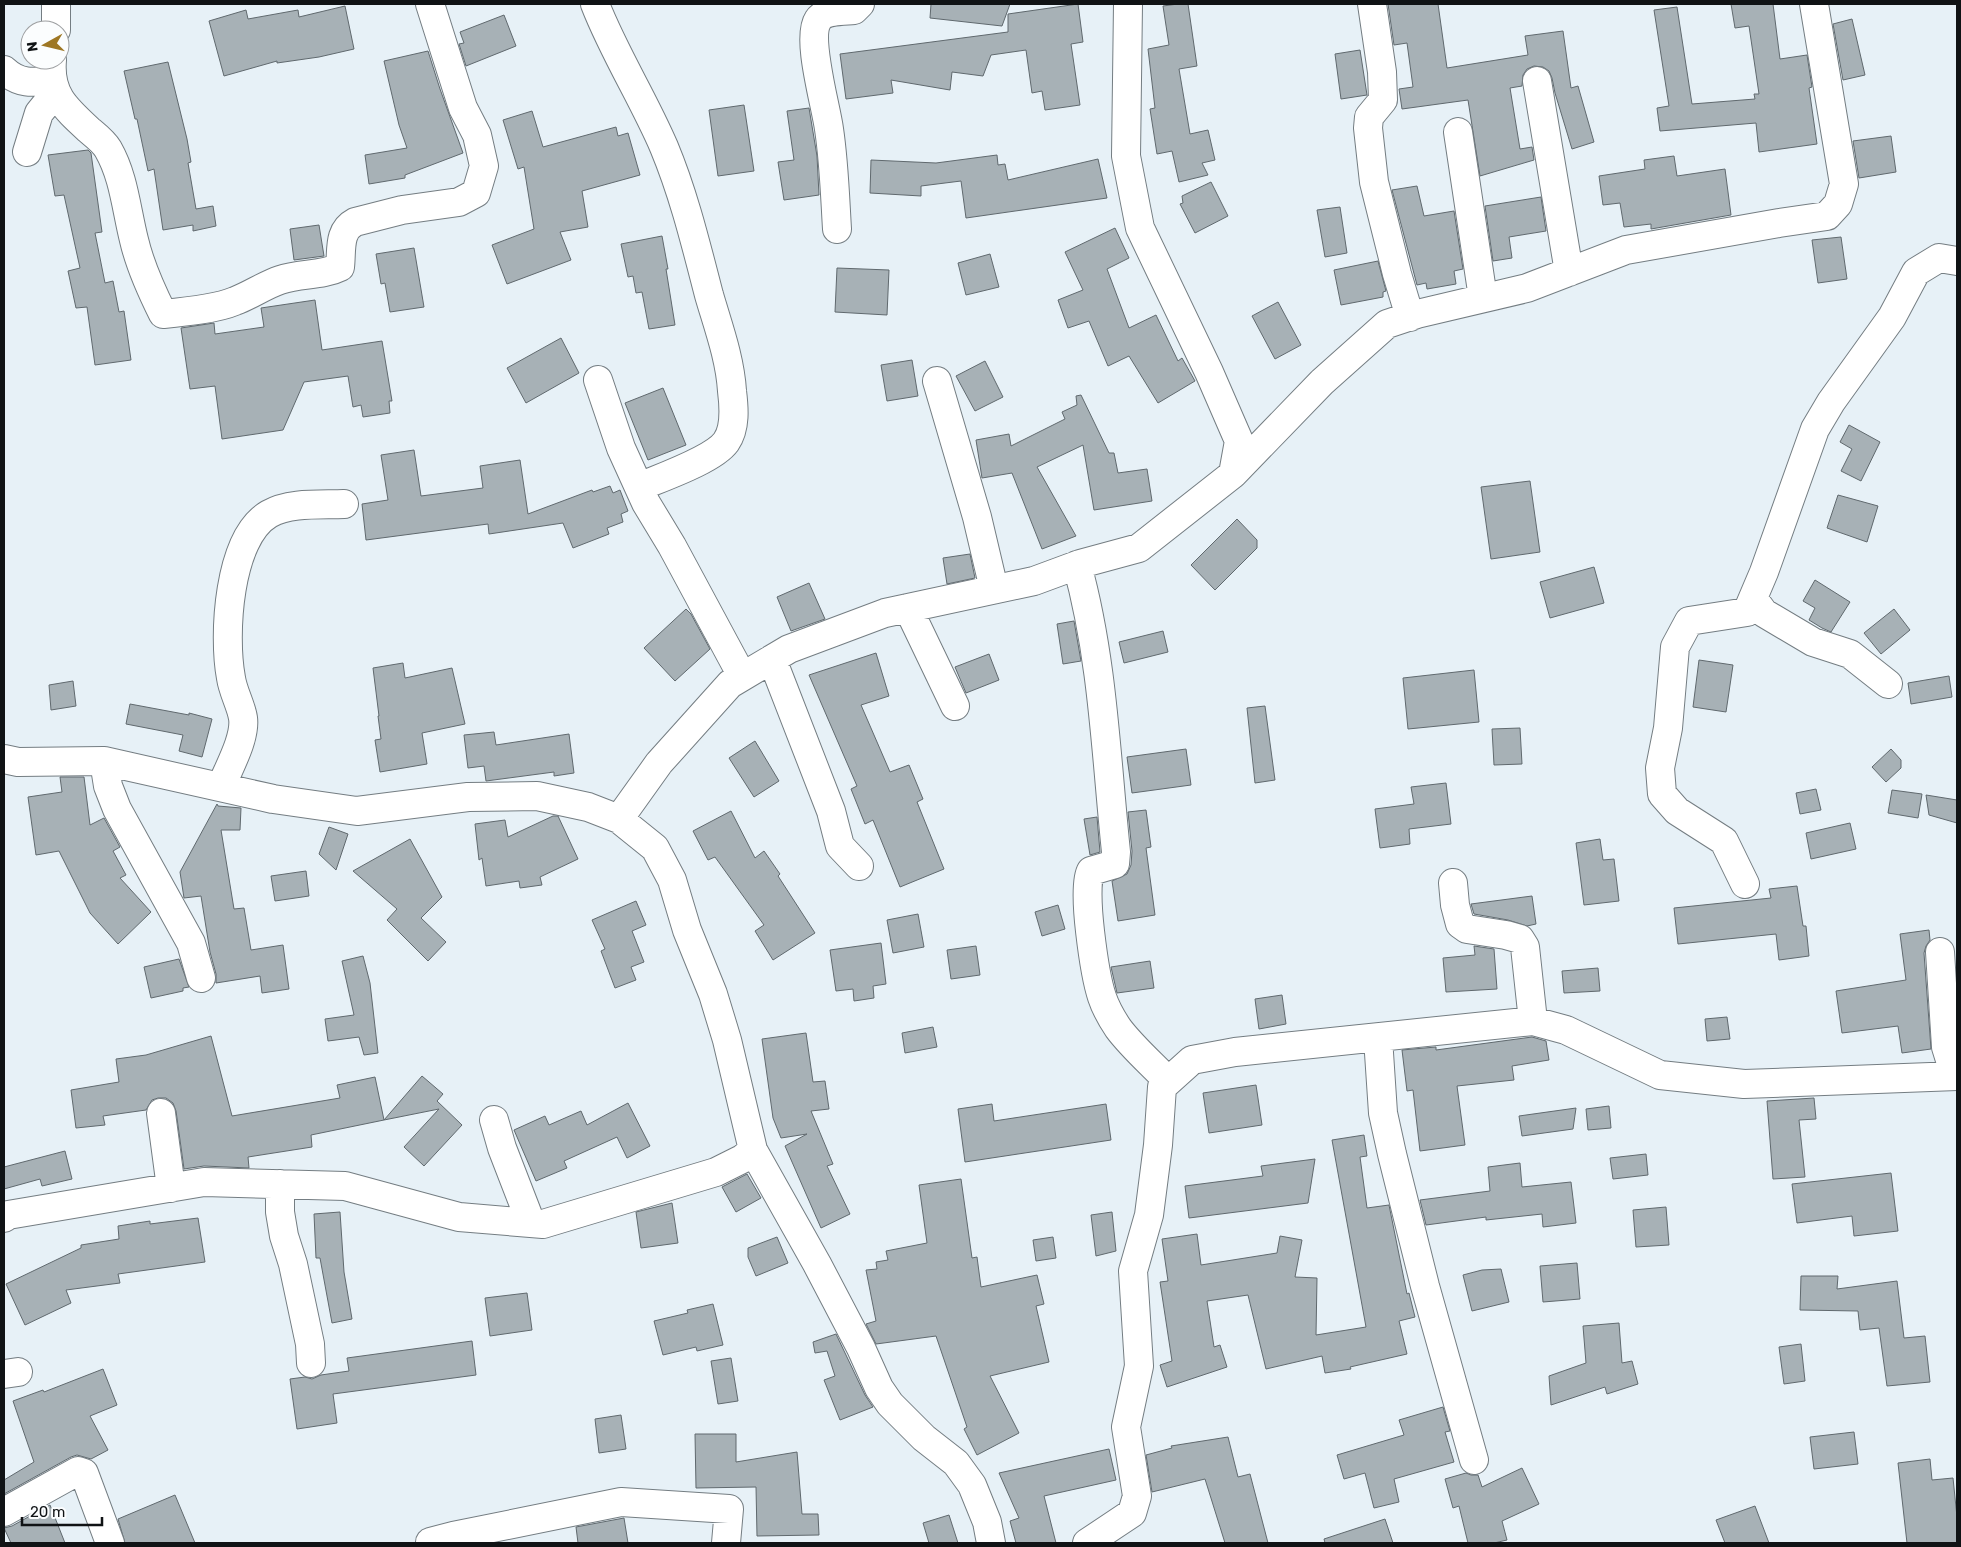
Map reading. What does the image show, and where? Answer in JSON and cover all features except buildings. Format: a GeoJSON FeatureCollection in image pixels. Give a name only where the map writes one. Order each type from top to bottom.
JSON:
{"type":"FeatureCollection","features":[{"type":"Feature","properties":{"kind":"street"},"geometry":{"type":"LineString","coordinates":[[56,4],[56,20]]}},
{"type":"Feature","properties":{"kind":"street"},"geometry":{"type":"LineString","coordinates":[[53,77],[78,120],[107,147],[120,176],[143,270],[163,314],[183,312],[233,302],[280,280],[302,274],[332,271],[340,267],[341,238],[349,225],[402,210],[459,202],[476,192],[484,166],[476,135],[464,108],[430,4]]}},
{"type":"Feature","properties":{"kind":"street"},"geometry":{"type":"LineString","coordinates":[[595,4],[667,156],[688,215],[725,352],[732,388],[734,416],[726,443],[713,453],[639,487]]}},
{"type":"Feature","properties":{"kind":"street"},"geometry":{"type":"LineString","coordinates":[[837,229],[833,165],[829,129],[815,51],[815,26],[820,17],[829,13],[854,10],[860,4]]}},
{"type":"Feature","properties":{"kind":"street"},"geometry":{"type":"LineString","coordinates":[[1128,4],[1126,156],[1140,228],[1239,441],[1233,474]]}},
{"type":"Feature","properties":{"kind":"street"},"geometry":{"type":"LineString","coordinates":[[1372,4],[1382,72],[1383,100],[1369,117],[1368,128],[1374,182],[1410,317]]}},
{"type":"Feature","properties":{"kind":"street"},"geometry":{"type":"LineString","coordinates":[[619,819],[659,763],[730,684],[788,649],[885,612],[1034,581],[1077,565],[1139,548],[1233,474],[1302,402],[1387,324],[1527,288],[1626,250],[1826,216],[1838,204],[1844,184],[1814,4]]}},
{"type":"Feature","properties":{"kind":"street"},"geometry":{"type":"LineString","coordinates":[[4,70],[12,78],[27,83],[53,77]]}},
{"type":"Feature","properties":{"kind":"street"},"geometry":{"type":"LineString","coordinates":[[27,152],[53,77]]}},
{"type":"Feature","properties":{"kind":"street"},"geometry":{"type":"LineString","coordinates":[[1537,81],[1569,272]]}},
{"type":"Feature","properties":{"kind":"street"},"geometry":{"type":"LineString","coordinates":[[1458,132],[1483,298]]}},
{"type":"Feature","properties":{"kind":"street"},"geometry":{"type":"LineString","coordinates":[[1745,884],[1724,841],[1677,811],[1662,794],[1660,768],[1668,728],[1675,647],[1689,622],[1747,612],[1764,572],[1815,429],[1831,402],[1892,318],[1916,272],[1939,258],[1957,261]]}},
{"type":"Feature","properties":{"kind":"street"},"geometry":{"type":"LineString","coordinates":[[598,380],[622,448],[639,487],[742,676]]}},
{"type":"Feature","properties":{"kind":"street"},"geometry":{"type":"LineString","coordinates":[[937,381],[977,517],[994,589]]}},
{"type":"Feature","properties":{"kind":"street"},"geometry":{"type":"LineString","coordinates":[[221,787],[242,733],[243,719],[230,679],[228,650],[230,595],[241,552],[256,524],[270,514],[284,508],[344,504]]}},
{"type":"Feature","properties":{"kind":"street"},"geometry":{"type":"LineString","coordinates":[[1077,565],[1094,636],[1104,714],[1116,852],[1115,864],[1091,871],[1088,877],[1088,914],[1095,964],[1102,997],[1118,1028],[1168,1081]]}},
{"type":"Feature","properties":{"kind":"street"},"geometry":{"type":"LineString","coordinates":[[1753,598],[1764,613],[1813,642],[1850,654],[1888,684]]}},
{"type":"Feature","properties":{"kind":"street"},"geometry":{"type":"LineString","coordinates":[[908,608],[955,706]]}},
{"type":"Feature","properties":{"kind":"street"},"geometry":{"type":"LineString","coordinates":[[772,659],[831,811],[840,846],[859,866]]}},
{"type":"Feature","properties":{"kind":"street"},"geometry":{"type":"LineString","coordinates":[[4,759],[18,762],[104,761],[273,799],[357,810],[468,797],[537,796],[588,807],[619,819],[654,848],[672,880],[687,930],[713,994],[727,1040],[753,1150],[817,1264],[880,1388],[890,1404],[924,1438],[956,1463],[972,1485],[987,1522],[991,1543]]}},
{"type":"Feature","properties":{"kind":"street"},"geometry":{"type":"LineString","coordinates":[[104,761],[108,786],[117,809],[191,943],[201,978]]}},
{"type":"Feature","properties":{"kind":"street"},"geometry":{"type":"LineString","coordinates":[[1453,883],[1455,905],[1460,924],[1467,930],[1506,935],[1520,939],[1525,947],[1533,1021]]}},
{"type":"Feature","properties":{"kind":"street"},"geometry":{"type":"LineString","coordinates":[[1087,1543],[1132,1513],[1138,1496],[1126,1427],[1139,1366],[1133,1270],[1149,1215],[1158,1145],[1162,1087],[1192,1060],[1235,1052],[1533,1021],[1566,1030],[1660,1076],[1744,1084],[1956,1076],[1946,1047],[1940,952]]}},
{"type":"Feature","properties":{"kind":"street"},"geometry":{"type":"LineString","coordinates":[[1378,1038],[1383,1114],[1392,1154],[1425,1286],[1474,1460]]}},
{"type":"Feature","properties":{"kind":"street"},"geometry":{"type":"LineString","coordinates":[[161,1114],[171,1188]]}},
{"type":"Feature","properties":{"kind":"street"},"geometry":{"type":"LineString","coordinates":[[494,1120],[502,1148],[531,1223]]}},
{"type":"Feature","properties":{"kind":"street"},"geometry":{"type":"LineString","coordinates":[[4,1218],[8,1215],[204,1182],[345,1186],[459,1217],[543,1224],[716,1172],[742,1159],[753,1150]]}},
{"type":"Feature","properties":{"kind":"street"},"geometry":{"type":"LineString","coordinates":[[280,1184],[280,1212],[284,1236],[293,1264],[310,1344],[311,1363]]}},
{"type":"Feature","properties":{"kind":"street"},"geometry":{"type":"LineString","coordinates":[[4,1512],[78,1471],[84,1473],[110,1543]]}},
{"type":"Feature","properties":{"kind":"street"},"geometry":{"type":"LineString","coordinates":[[430,1543],[453,1536],[621,1502],[729,1509],[726,1543]]}}]}
